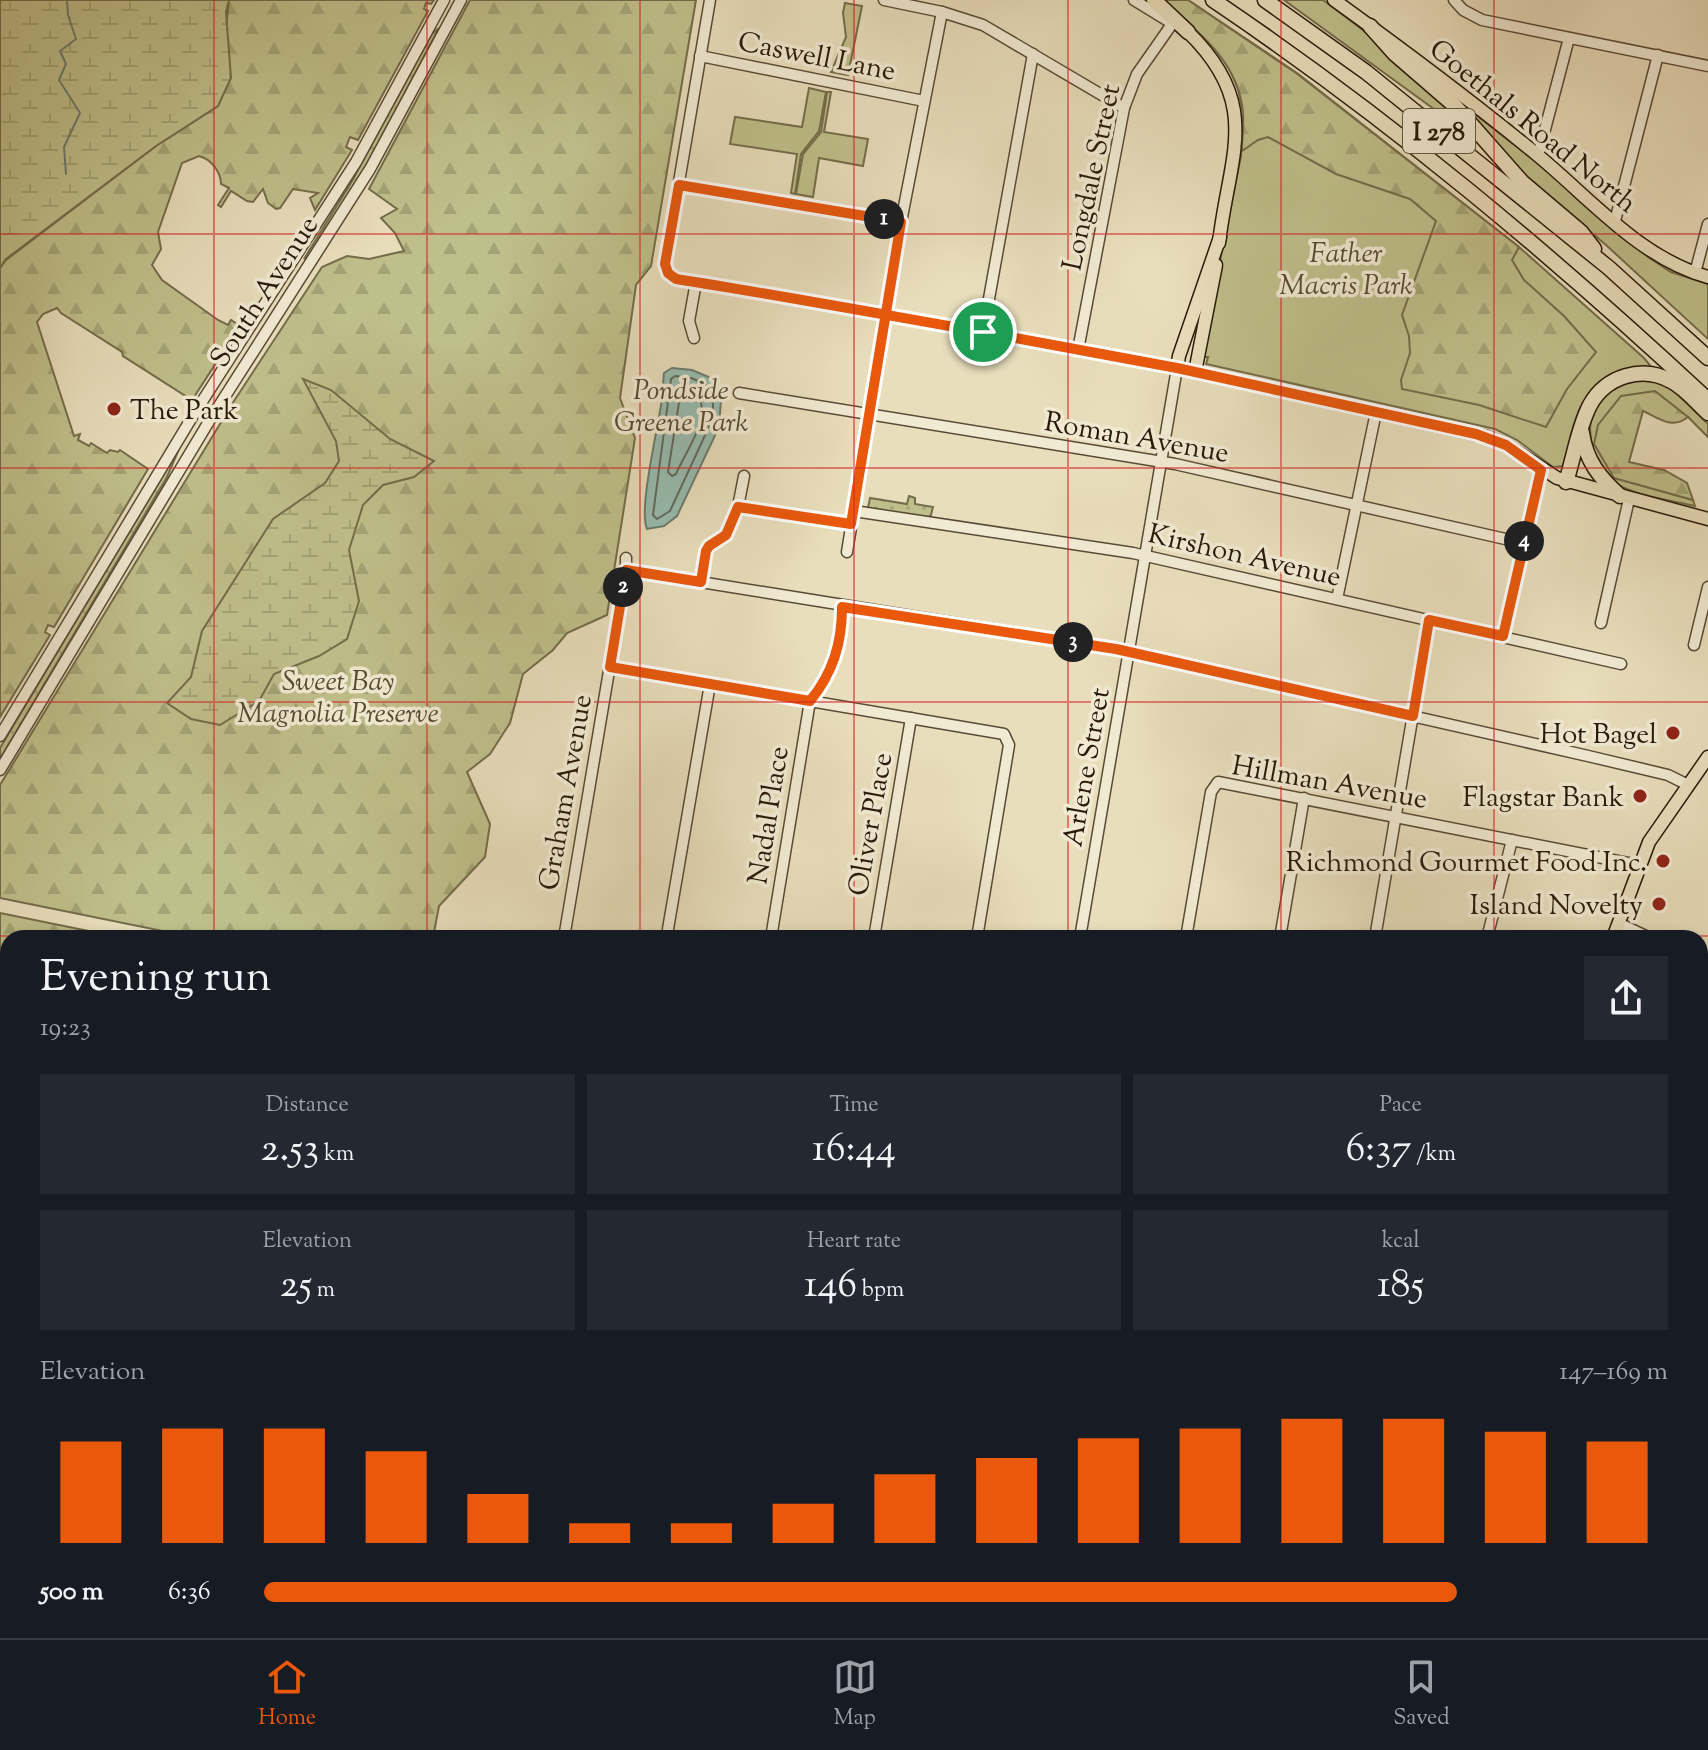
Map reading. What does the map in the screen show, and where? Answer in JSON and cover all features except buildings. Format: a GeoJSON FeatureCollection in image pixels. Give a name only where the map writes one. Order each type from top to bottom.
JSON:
{"type":"FeatureCollection","features":[{"type":"Feature","properties":{"kind":"highway"},"geometry":{"type":"LineString","coordinates":[[1154,0],[1188,32]]}},
{"type":"Feature","properties":{"kind":"highway","name":"I 278"},"geometry":{"type":"LineString","coordinates":[[1213,0],[1337,87],[1468,188],[1561,266],[1708,400]]}},
{"type":"Feature","properties":{"kind":"highway","name":"I 278"},"geometry":{"type":"LineString","coordinates":[[1265,0],[1366,72],[1609,268],[1708,358]]}},
{"type":"Feature","properties":{"kind":"highway"},"geometry":{"type":"LineString","coordinates":[[1370,26],[1395,54],[1454,105],[1522,182],[1581,232],[1609,268]]}},
{"type":"Feature","properties":{"kind":"highway"},"geometry":{"type":"LineString","coordinates":[[1566,482],[1589,408],[1601,390],[1614,381],[1633,374],[1654,375],[1673,382],[1708,413]]}},
{"type":"Feature","properties":{"kind":"highway"},"geometry":{"type":"LineString","coordinates":[[1582,429],[1586,453],[1593,467],[1625,498]]}},
{"type":"Feature","properties":{"kind":"main road","name":"Goethals Road North"},"geometry":{"type":"LineString","coordinates":[[1334,0],[1538,156],[1662,259],[1702,275]]}},
{"type":"Feature","properties":{"kind":"main road"},"geometry":{"type":"LineString","coordinates":[[1188,32],[1220,71],[1234,111],[1236,151],[1195,372]]}},
{"type":"Feature","properties":{"kind":"main road"},"geometry":{"type":"LineString","coordinates":[[1220,237],[1177,368],[1492,439],[1566,482],[1708,519]]}},
{"type":"Feature","properties":{"kind":"main road"},"geometry":{"type":"LineString","coordinates":[[1616,930],[1649,842],[1708,757]]}},
{"type":"Feature","properties":{"kind":"street","name":"South Avenue"},"geometry":{"type":"LineString","coordinates":[[0,736],[194,414],[356,162],[444,0]]}},
{"type":"Feature","properties":{"kind":"street","name":"South Avenue"},"geometry":{"type":"LineString","coordinates":[[0,770],[178,471],[370,169],[461,0]]}},
{"type":"Feature","properties":{"kind":"street"},"geometry":{"type":"LineString","coordinates":[[710,0],[665,264],[668,273],[676,279],[1177,368]]}},
{"type":"Feature","properties":{"kind":"street"},"geometry":{"type":"LineString","coordinates":[[884,0],[942,12],[983,25],[1124,108]]}},
{"type":"Feature","properties":{"kind":"street"},"geometry":{"type":"LineString","coordinates":[[1134,0],[1188,32]]}},
{"type":"Feature","properties":{"kind":"street"},"geometry":{"type":"LineString","coordinates":[[1454,0],[1463,10],[1482,20],[1708,66]]}},
{"type":"Feature","properties":{"kind":"street"},"geometry":{"type":"LineString","coordinates":[[847,552],[901,222],[942,12]]}},
{"type":"Feature","properties":{"kind":"street","name":"Longdale Street"},"geometry":{"type":"LineString","coordinates":[[1078,350],[1124,108],[1137,74],[1172,24]]}},
{"type":"Feature","properties":{"kind":"street"},"geometry":{"type":"LineString","coordinates":[[1538,156],[1569,38]]}},
{"type":"Feature","properties":{"kind":"street"},"geometry":{"type":"LineString","coordinates":[[983,332],[1033,54]]}},
{"type":"Feature","properties":{"kind":"street"},"geometry":{"type":"LineString","coordinates":[[1615,221],[1658,55]]}},
{"type":"Feature","properties":{"kind":"street","name":"Caswell Lane"},"geometry":{"type":"LineString","coordinates":[[700,56],[924,101]]}},
{"type":"Feature","properties":{"kind":"street"},"geometry":{"type":"LineString","coordinates":[[679,185],[901,222]]}},
{"type":"Feature","properties":{"kind":"street"},"geometry":{"type":"LineString","coordinates":[[1702,275],[1708,224]]}},
{"type":"Feature","properties":{"kind":"street"},"geometry":{"type":"LineString","coordinates":[[694,338],[689,321],[696,282]]}},
{"type":"Feature","properties":{"kind":"street","name":"Arlene Street"},"geometry":{"type":"LineString","coordinates":[[1081,930],[1177,368]]}},
{"type":"Feature","properties":{"kind":"street","name":"Roman Avenue"},"geometry":{"type":"LineString","coordinates":[[739,393],[1161,462],[1523,543]]}},
{"type":"Feature","properties":{"kind":"street"},"geometry":{"type":"LineString","coordinates":[[1337,599],[1376,412]]}},
{"type":"Feature","properties":{"kind":"street"},"geometry":{"type":"LineString","coordinates":[[1503,636],[1541,470]]}},
{"type":"Feature","properties":{"kind":"street"},"geometry":{"type":"LineString","coordinates":[[744,476],[738,507],[726,535],[706,551],[701,582],[1128,652],[1668,775],[1688,785]]}},
{"type":"Feature","properties":{"kind":"street"},"geometry":{"type":"LineString","coordinates":[[1601,623],[1625,498]]}},
{"type":"Feature","properties":{"kind":"street"},"geometry":{"type":"LineString","coordinates":[[738,507],[851,524]]}},
{"type":"Feature","properties":{"kind":"street","name":"Kirshon Avenue"},"geometry":{"type":"LineString","coordinates":[[854,511],[1145,556],[1621,664]]}},
{"type":"Feature","properties":{"kind":"street","name":"Graham Avenue"},"geometry":{"type":"LineString","coordinates":[[565,930],[626,564],[701,582]]}},
{"type":"Feature","properties":{"kind":"street"},"geometry":{"type":"LineString","coordinates":[[1694,645],[1708,587]]}},
{"type":"Feature","properties":{"kind":"street"},"geometry":{"type":"LineString","coordinates":[[810,701],[830,672],[836,656],[842,607]]}},
{"type":"Feature","properties":{"kind":"street"},"geometry":{"type":"LineString","coordinates":[[1376,930],[1429,620]]}},
{"type":"Feature","properties":{"kind":"street"},"geometry":{"type":"LineString","coordinates":[[610,667],[1000,733],[1009,740],[978,930]]}},
{"type":"Feature","properties":{"kind":"street"},"geometry":{"type":"LineString","coordinates":[[668,930],[710,684]]}},
{"type":"Feature","properties":{"kind":"street","name":"Nadal Place"},"geometry":{"type":"LineString","coordinates":[[772,930],[810,701]]}},
{"type":"Feature","properties":{"kind":"street","name":"Oliver Place"},"geometry":{"type":"LineString","coordinates":[[875,930],[911,718]]}},
{"type":"Feature","properties":{"kind":"street","name":"Hillman Avenue"},"geometry":{"type":"LineString","coordinates":[[1187,930],[1211,792],[1215,784],[1224,782],[1638,865]]}},
{"type":"Feature","properties":{"kind":"street"},"geometry":{"type":"LineString","coordinates":[[1281,930],[1304,798]]}},
{"type":"Feature","properties":{"kind":"street"},"geometry":{"type":"LineString","coordinates":[[1489,930],[1512,840]]}},
{"type":"Feature","properties":{"kind":"street"},"geometry":{"type":"LineString","coordinates":[[1618,923],[1633,930]]}},
{"type":"Feature","properties":{"kind":"green space"},"geometry":{"type":"Polygon","coordinates":[[[0,0],[229,0],[226,12],[231,78],[218,106],[156,146],[6,259],[0,268],[0,0]]]}},
{"type":"Feature","properties":{"kind":"green space"},"geometry":{"type":"Polygon","coordinates":[[[229,0],[434,0],[431,4],[426,3],[424,9],[428,11],[358,140],[350,137],[346,147],[352,150],[315,210],[310,198],[318,193],[293,189],[280,208],[276,209],[268,203],[263,189],[253,202],[231,191],[221,207],[218,205],[229,188],[221,184],[219,175],[208,160],[199,156],[182,163],[158,232],[161,249],[152,265],[162,280],[218,320],[228,325],[231,320],[240,326],[192,400],[123,356],[122,352],[57,308],[43,314],[37,322],[74,436],[80,434],[78,440],[89,446],[91,443],[107,453],[120,450],[148,469],[54,627],[48,625],[45,632],[50,635],[0,717],[0,268],[6,260],[156,146],[218,106],[229,0]]]}},
{"type":"Feature","properties":{"kind":"green space","name":"Sweet Bay Magnolia Preserve"},"geometry":{"type":"Polygon","coordinates":[[[470,0],[696,0],[651,266],[636,285],[620,398],[635,438],[607,615],[567,633],[553,650],[523,674],[510,723],[490,754],[467,772],[490,824],[485,857],[439,906],[434,930],[158,930],[0,898],[0,785],[234,401],[322,267],[347,256],[369,259],[404,251],[395,233],[381,218],[397,209],[369,189],[470,0]]]}},
{"type":"Feature","properties":{"kind":"green space","name":"Father Macris Park"},"geometry":{"type":"Polygon","coordinates":[[[1161,0],[1188,0],[1297,73],[1519,247],[1644,358],[1653,369],[1612,378],[1565,466],[1553,467],[1517,440],[1495,429],[1206,364],[1208,357],[1201,357],[1241,156],[1243,113],[1229,68],[1209,41],[1161,0]]]}},
{"type":"Feature","properties":{"kind":"green space"},"geometry":{"type":"Polygon","coordinates":[[[1161,0],[1188,0],[1296,73],[1519,247],[1512,260],[1524,280],[1564,316],[1596,352],[1567,389],[1546,427],[1479,405],[1402,389],[1401,380],[1410,353],[1409,336],[1402,315],[1436,221],[1410,199],[1336,174],[1268,137],[1242,151],[1243,113],[1234,78],[1202,36],[1161,0]]]}},
{"type":"Feature","properties":{"kind":"green space"},"geometry":{"type":"Polygon","coordinates":[[[1284,0],[1323,0],[1330,5],[1426,83],[1471,136],[1284,0]]]}},
{"type":"Feature","properties":{"kind":"green space"},"geometry":{"type":"Polygon","coordinates":[[[845,3],[862,6],[848,75],[831,72],[846,37],[845,3]]]}},
{"type":"Feature","properties":{"kind":"green space"},"geometry":{"type":"Polygon","coordinates":[[[439,28],[356,185],[311,254],[304,259],[352,181],[432,34],[439,28]]]}},
{"type":"Feature","properties":{"kind":"green space"},"geometry":{"type":"Polygon","coordinates":[[[809,88],[826,92],[819,131],[801,154],[795,194],[791,193],[797,154],[730,144],[735,117],[802,127],[809,88]]]}},
{"type":"Feature","properties":{"kind":"green space"},"geometry":{"type":"Polygon","coordinates":[[[827,92],[831,92],[824,132],[868,139],[863,166],[819,158],[813,197],[796,194],[803,154],[821,132],[827,92]]]}},
{"type":"Feature","properties":{"kind":"green space"},"geometry":{"type":"Polygon","coordinates":[[[1462,104],[1648,257],[1671,272],[1708,284],[1708,339],[1606,245],[1517,170],[1462,104]]]}},
{"type":"Feature","properties":{"kind":"green space"},"geometry":{"type":"Polygon","coordinates":[[[1648,378],[1670,387],[1708,424],[1708,437],[1688,417],[1621,396],[1614,478],[1693,500],[1695,506],[1645,495],[1617,484],[1607,477],[1596,460],[1590,433],[1594,409],[1609,392],[1648,378]]]}},
{"type":"Feature","properties":{"kind":"green space"},"geometry":{"type":"Polygon","coordinates":[[[303,379],[331,390],[390,439],[434,461],[414,477],[383,485],[363,505],[349,550],[359,601],[347,639],[319,656],[274,674],[259,701],[220,725],[191,719],[167,703],[191,677],[202,631],[273,519],[325,483],[339,461],[336,441],[303,379]]]}},
{"type":"Feature","properties":{"kind":"green space"},"geometry":{"type":"Polygon","coordinates":[[[1655,391],[1688,417],[1671,423],[1643,411],[1629,462],[1664,470],[1687,483],[1693,500],[1614,478],[1594,444],[1598,425],[1621,396],[1655,391]]]}},
{"type":"Feature","properties":{"kind":"green space"},"geometry":{"type":"Polygon","coordinates":[[[179,449],[167,477],[0,759],[0,748],[179,449]]]}},
{"type":"Feature","properties":{"kind":"green space"},"geometry":{"type":"Polygon","coordinates":[[[909,496],[915,498],[915,504],[933,507],[931,515],[927,518],[868,508],[870,498],[907,504],[909,496]]]}},
{"type":"Feature","properties":{"kind":"green space"},"geometry":{"type":"Polygon","coordinates":[[[0,913],[84,930],[0,930],[0,913]]]}},
{"type":"Feature","properties":{"kind":"water"},"geometry":{"type":"Polygon","coordinates":[[[672,368],[692,370],[711,378],[721,400],[719,427],[677,516],[664,526],[647,529],[645,504],[664,373],[672,368]]]}},
{"type":"Feature","properties":{"kind":"waterway"},"geometry":{"type":"LineString","coordinates":[[66,174],[64,147],[80,113],[59,80],[66,64],[60,51],[76,39],[67,0]]}},
{"type":"Feature","properties":{"kind":"place","name":"The Park"},"geometry":{"type":"Point","coordinates":[114,409]}},
{"type":"Feature","properties":{"kind":"place","name":"Hot Bagel"},"geometry":{"type":"Point","coordinates":[1673,733]}},
{"type":"Feature","properties":{"kind":"place","name":"Flagstar Bank"},"geometry":{"type":"Point","coordinates":[1640,796]}},
{"type":"Feature","properties":{"kind":"place","name":"Richmond Gourmet Food Inc."},"geometry":{"type":"Point","coordinates":[1663,861]}},
{"type":"Feature","properties":{"kind":"place","name":"Island Novelty"},"geometry":{"type":"Point","coordinates":[1659,904]}},
{"type":"Feature","properties":{"kind":"route"},"geometry":{"type":"LineString","coordinates":[[983,332],[887,315],[792,298],[676,279],[671,277],[665,264],[679,185],[901,222],[887,315],[871,415],[851,524],[738,507],[726,535],[706,551],[701,582],[626,570],[610,667],[810,701],[823,685],[836,656],[842,607],[1116,649],[1413,716],[1429,620],[1503,636],[1541,470],[1506,445],[1476,434],[1209,375],[983,332]]}},
{"type":"Feature","properties":{"kind":"park label","name":"Pondside Greene Park"},"geometry":{"type":"Point","coordinates":[681,405]}}]}
